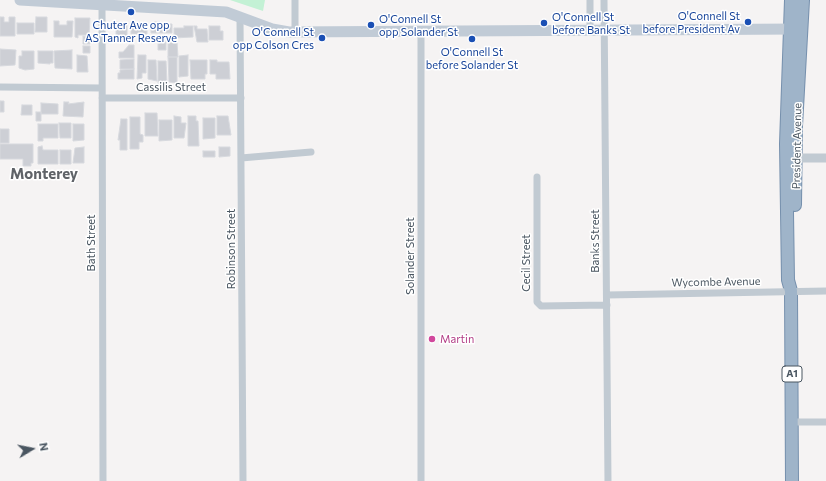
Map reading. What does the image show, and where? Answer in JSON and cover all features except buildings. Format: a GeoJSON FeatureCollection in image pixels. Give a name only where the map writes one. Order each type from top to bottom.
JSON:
{"type":"FeatureCollection","features":[{"type":"Feature","properties":{"kind":"highway","name":"President Avenue"},"geometry":{"type":"LineString","coordinates":[[791,0],[796,29]]}},
{"type":"Feature","properties":{"kind":"highway","name":"President Avenue"},"geometry":{"type":"LineString","coordinates":[[792,481],[792,291],[796,282],[791,158],[796,29],[803,0]]}},
{"type":"Feature","properties":{"kind":"main road"},"geometry":{"type":"LineString","coordinates":[[20,0],[219,11],[240,16],[272,29],[295,32],[796,29]]}},
{"type":"Feature","properties":{"kind":"street"},"geometry":{"type":"LineString","coordinates":[[295,0],[295,32]]}},
{"type":"Feature","properties":{"kind":"street"},"geometry":{"type":"LineString","coordinates":[[590,0],[590,31]]}},
{"type":"Feature","properties":{"kind":"street","name":"Banks Street"},"geometry":{"type":"LineString","coordinates":[[604,0],[608,481]]}},
{"type":"Feature","properties":{"kind":"street","name":"Bath Street"},"geometry":{"type":"LineString","coordinates":[[102,4],[103,481]]}},
{"type":"Feature","properties":{"kind":"street","name":"Robinson Street"},"geometry":{"type":"LineString","coordinates":[[240,16],[243,481]]}},
{"type":"Feature","properties":{"kind":"street","name":"Solander Street"},"geometry":{"type":"LineString","coordinates":[[421,32],[421,481]]}},
{"type":"Feature","properties":{"kind":"street"},"geometry":{"type":"LineString","coordinates":[[0,87],[102,88]]}},
{"type":"Feature","properties":{"kind":"street","name":"Cassilis Street"},"geometry":{"type":"LineString","coordinates":[[102,98],[241,98]]}},
{"type":"Feature","properties":{"kind":"street"},"geometry":{"type":"LineString","coordinates":[[241,158],[311,152]]}},
{"type":"Feature","properties":{"kind":"street"},"geometry":{"type":"LineString","coordinates":[[791,158],[826,158]]}},
{"type":"Feature","properties":{"kind":"street","name":"Cecil Street"},"geometry":{"type":"LineString","coordinates":[[538,177],[537,302],[541,306],[607,305]]}},
{"type":"Feature","properties":{"kind":"street","name":"Wycombe Avenue"},"geometry":{"type":"LineString","coordinates":[[606,295],[826,291]]}},
{"type":"Feature","properties":{"kind":"street"},"geometry":{"type":"LineString","coordinates":[[792,422],[826,422]]}},
{"type":"Feature","properties":{"kind":"green space"},"geometry":{"type":"Polygon","coordinates":[[[230,0],[265,0],[263,11],[230,0]]]}},
{"type":"Feature","properties":{"kind":"place","name":"Chuter Ave opp AS Tanner Reserve"},"geometry":{"type":"Point","coordinates":[131,12]}},
{"type":"Feature","properties":{"kind":"place","name":"O'Connell St before President Av"},"geometry":{"type":"Point","coordinates":[748,22]}},
{"type":"Feature","properties":{"kind":"place","name":"O'Connell St before Banks St"},"geometry":{"type":"Point","coordinates":[544,23]}},
{"type":"Feature","properties":{"kind":"place","name":"O'Connell St opp Solander St"},"geometry":{"type":"Point","coordinates":[371,25]}},
{"type":"Feature","properties":{"kind":"place","name":"O'Connell St opp Colson Cres"},"geometry":{"type":"Point","coordinates":[322,38]}},
{"type":"Feature","properties":{"kind":"place","name":"O'Connell St before Solander St"},"geometry":{"type":"Point","coordinates":[472,39]}},
{"type":"Feature","properties":{"kind":"place","name":"Martin"},"geometry":{"type":"Point","coordinates":[432,339]}},
{"type":"Feature","properties":{"kind":"district","name":"Monterey"},"geometry":{"type":"Point","coordinates":[44,174]}}]}
